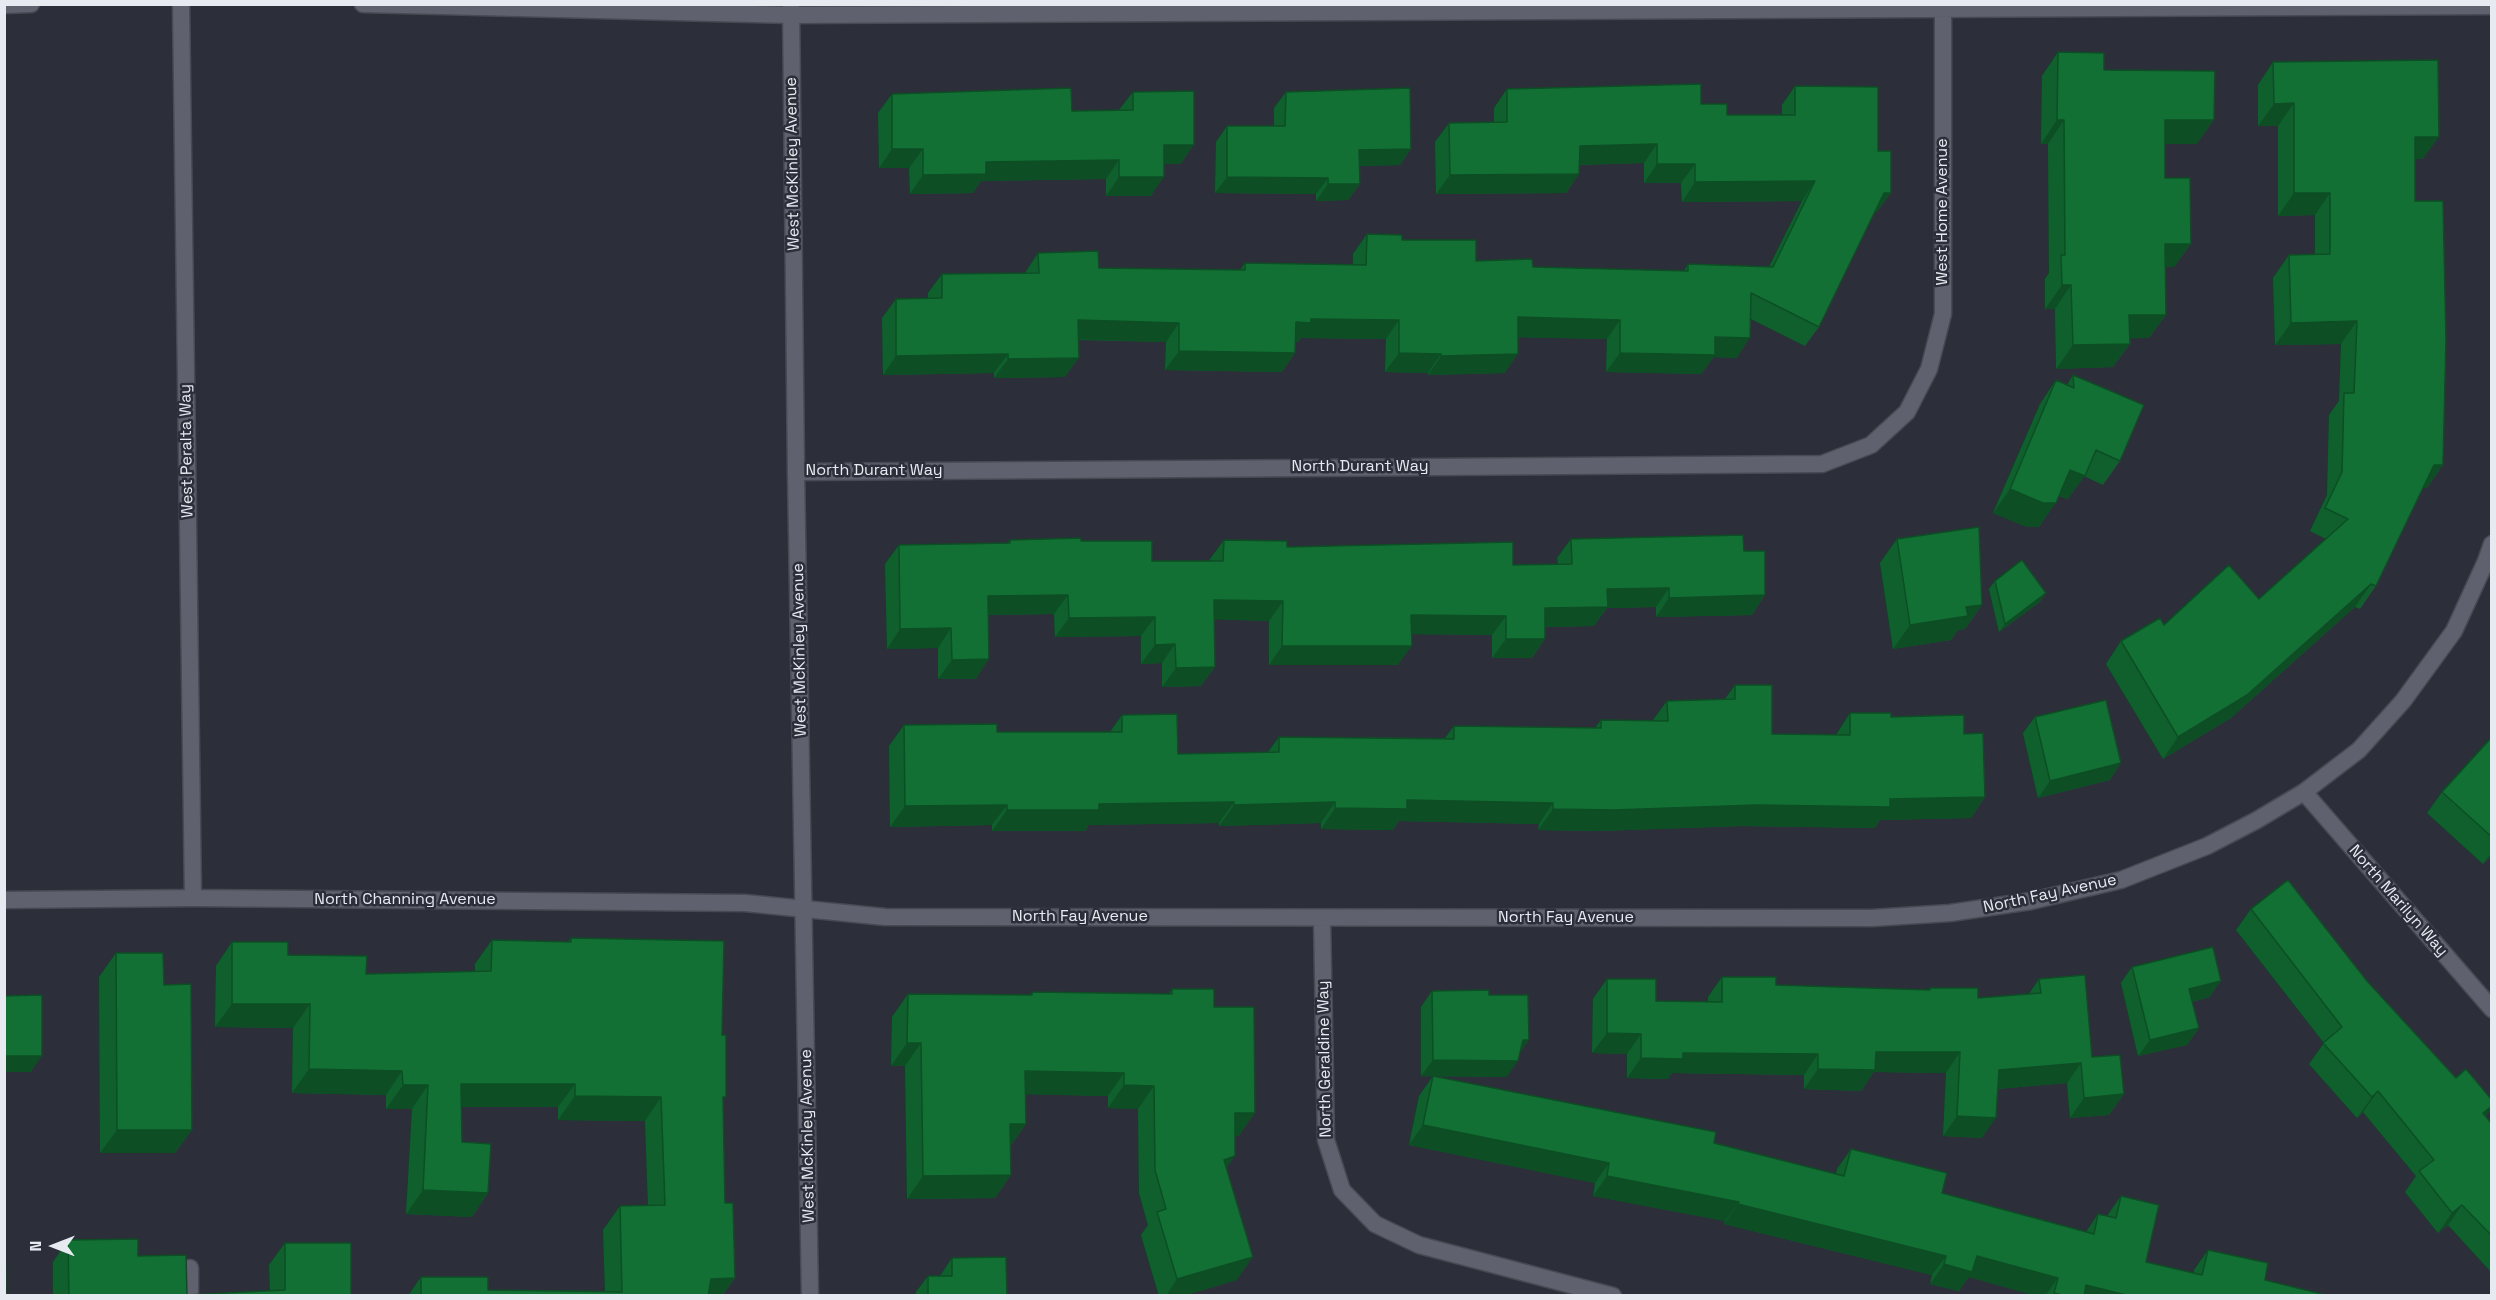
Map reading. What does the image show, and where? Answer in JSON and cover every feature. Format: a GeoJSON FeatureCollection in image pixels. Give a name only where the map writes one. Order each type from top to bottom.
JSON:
{"type":"FeatureCollection","features":[{"type":"Feature","properties":{"kind":"street"},"geometry":{"type":"LineString","coordinates":[[4,5],[31,4]]}},
{"type":"Feature","properties":{"kind":"street","name":"West Peralta Way"},"geometry":{"type":"LineString","coordinates":[[181,4],[193,898]]}},
{"type":"Feature","properties":{"kind":"street"},"geometry":{"type":"LineString","coordinates":[[363,4],[791,10],[2492,6]]}},
{"type":"Feature","properties":{"kind":"street","name":"West Home Avenue"},"geometry":{"type":"LineString","coordinates":[[1907,412],[1929,369],[1943,314],[1943,6]]}},
{"type":"Feature","properties":{"kind":"street","name":"West McKinley Avenue"},"geometry":{"type":"LineString","coordinates":[[791,10],[796,472],[810,1296]]}},
{"type":"Feature","properties":{"kind":"street","name":"North Durant Way"},"geometry":{"type":"LineString","coordinates":[[796,472],[1822,464],[1871,445],[1907,412]]}},
{"type":"Feature","properties":{"kind":"street","name":"North Fay Avenue"},"geometry":{"type":"LineString","coordinates":[[805,910],[885,917],[1872,918],[1950,913],[2031,901],[2121,880],[2207,846],[2304,792],[2359,750],[2403,701],[2454,631],[2492,544]]}},
{"type":"Feature","properties":{"kind":"street","name":"North Marilyn Way"},"geometry":{"type":"LineString","coordinates":[[2304,792],[2492,1009]]}},
{"type":"Feature","properties":{"kind":"street","name":"North Channing Avenue"},"geometry":{"type":"LineString","coordinates":[[4,900],[193,898],[745,903],[805,910]]}},
{"type":"Feature","properties":{"kind":"street","name":"North Geraldine Way"},"geometry":{"type":"LineString","coordinates":[[1322,918],[1326,1140],[1342,1190],[1375,1224],[1419,1245],[1613,1296]]}},
{"type":"Feature","properties":{"kind":"street"},"geometry":{"type":"LineString","coordinates":[[190,1268],[190,1296]]}},
{"type":"Feature","properties":{"kind":"building"},"geometry":{"type":"Polygon","coordinates":[[[2058,52],[2104,53],[2104,70],[2215,71],[2214,120],[2165,120],[2165,178],[2190,178],[2191,244],[2165,244],[2166,315],[2129,315],[2130,344],[2073,345],[2071,285],[2062,285],[2061,255],[2065,255],[2064,120],[2057,120],[2058,52]]]}},
{"type":"Feature","properties":{"kind":"building"},"geometry":{"type":"Polygon","coordinates":[[[2438,60],[2439,137],[2415,137],[2415,201],[2443,201],[2446,339],[2443,465],[2434,465],[2376,586],[2371,584],[2247,695],[2178,737],[2121,641],[2160,618],[2164,625],[2229,565],[2259,599],[2348,519],[2325,508],[2342,472],[2344,393],[2354,393],[2357,321],[2291,323],[2289,255],[2330,254],[2330,193],[2294,193],[2294,103],[2274,104],[2273,62],[2438,60]]]}},
{"type":"Feature","properties":{"kind":"building"},"geometry":{"type":"Polygon","coordinates":[[[1701,84],[1701,104],[1727,104],[1727,115],[1795,115],[1795,86],[1878,87],[1878,151],[1891,151],[1891,193],[1884,193],[1819,327],[1751,293],[1750,338],[1715,337],[1715,355],[1620,353],[1620,320],[1518,317],[1518,354],[1441,356],[1441,354],[1399,353],[1399,320],[1311,319],[1311,323],[1296,322],[1295,353],[1179,351],[1179,323],[1078,320],[1079,358],[1008,359],[1008,354],[896,356],[896,299],[942,298],[942,274],[1039,273],[1038,253],[1098,251],[1099,268],[1245,270],[1245,263],[1366,265],[1367,234],[1402,235],[1402,240],[1476,240],[1476,261],[1532,259],[1533,267],[1688,271],[1688,264],[1773,267],[1815,181],[1695,182],[1695,164],[1657,164],[1657,144],[1580,146],[1579,174],[1450,175],[1449,123],[1507,122],[1507,89],[1701,84]]]}},
{"type":"Feature","properties":{"kind":"building"},"geometry":{"type":"Polygon","coordinates":[[[1071,88],[1072,111],[1133,110],[1133,92],[1194,91],[1194,145],[1164,145],[1164,177],[1119,177],[1119,160],[986,162],[986,174],[923,175],[923,149],[892,149],[892,94],[1071,88]]]}},
{"type":"Feature","properties":{"kind":"building"},"geometry":{"type":"Polygon","coordinates":[[[1410,88],[1411,149],[1359,150],[1360,184],[1328,184],[1328,178],[1227,177],[1227,126],[1285,126],[1286,92],[1410,88]]]}},
{"type":"Feature","properties":{"kind":"building"},"geometry":{"type":"Polygon","coordinates":[[[2073,375],[2144,405],[2120,461],[2096,450],[2085,476],[2070,470],[2056,503],[2043,503],[2010,489],[2056,380],[2074,388],[2073,375]]]}},
{"type":"Feature","properties":{"kind":"building"},"geometry":{"type":"Polygon","coordinates":[[[1979,527],[1982,605],[1966,607],[1968,616],[1910,625],[1897,539],[1979,527]]]}},
{"type":"Feature","properties":{"kind":"building"},"geometry":{"type":"Polygon","coordinates":[[[1743,535],[1744,551],[1765,551],[1765,595],[1669,598],[1669,588],[1607,589],[1608,607],[1545,608],[1545,639],[1506,639],[1506,616],[1411,615],[1412,646],[1282,646],[1283,601],[1214,600],[1215,667],[1176,668],[1175,644],[1155,645],[1155,617],[1069,618],[1068,595],[988,596],[989,659],[952,660],[951,628],[900,629],[899,545],[1010,543],[1010,540],[1081,538],[1081,541],[1152,541],[1152,561],[1223,561],[1224,540],[1287,541],[1287,547],[1513,542],[1513,565],[1572,564],[1571,539],[1743,535]]]}},
{"type":"Feature","properties":{"kind":"building"},"geometry":{"type":"Polygon","coordinates":[[[2022,560],[2046,593],[2005,624],[1995,581],[2022,560]]]}},
{"type":"Feature","properties":{"kind":"building"},"geometry":{"type":"Polygon","coordinates":[[[1735,685],[1772,685],[1772,734],[1850,735],[1850,713],[1891,713],[1891,717],[1964,715],[1964,734],[1983,733],[1985,797],[1890,799],[1890,807],[1757,805],[1613,810],[1553,809],[1553,803],[1407,800],[1407,809],[1335,808],[1335,802],[1234,805],[1234,802],[1099,804],[1099,810],[1007,810],[1007,805],[905,806],[904,725],[997,724],[997,732],[1122,732],[1122,715],[1177,714],[1178,754],[1279,752],[1279,737],[1454,739],[1454,726],[1601,728],[1601,720],[1668,721],[1667,701],[1735,699],[1735,685]]]}},
{"type":"Feature","properties":{"kind":"building"},"geometry":{"type":"Polygon","coordinates":[[[2106,700],[2121,763],[2050,781],[2035,717],[2106,700]]]}},
{"type":"Feature","properties":{"kind":"building"},"geometry":{"type":"Polygon","coordinates":[[[2492,737],[2492,837],[2442,792],[2492,737]]]}},
{"type":"Feature","properties":{"kind":"building"},"geometry":{"type":"Polygon","coordinates":[[[2288,880],[2367,981],[2456,1078],[2466,1069],[2492,1100],[2492,1106],[2483,1113],[2492,1124],[2492,1236],[2462,1205],[2452,1213],[2419,1171],[2434,1160],[2378,1091],[2372,1097],[2323,1043],[2342,1027],[2251,909],[2288,880]]]}},
{"type":"Feature","properties":{"kind":"building"},"geometry":{"type":"Polygon","coordinates":[[[571,938],[724,941],[722,1035],[726,1035],[726,1097],[723,1097],[725,1203],[733,1203],[735,1278],[711,1279],[708,1296],[421,1296],[421,1277],[488,1277],[488,1290],[622,1292],[620,1206],[665,1205],[661,1097],[575,1096],[575,1084],[461,1084],[462,1142],[491,1144],[488,1193],[423,1190],[428,1085],[403,1085],[402,1071],[309,1069],[310,1004],[232,1004],[232,942],[288,942],[288,955],[367,956],[366,974],[491,971],[492,940],[571,942],[571,938]]]}},
{"type":"Feature","properties":{"kind":"building"},"geometry":{"type":"Polygon","coordinates":[[[2213,947],[2221,981],[2189,989],[2199,1028],[2150,1040],[2132,967],[2213,947]]]}},
{"type":"Feature","properties":{"kind":"building"},"geometry":{"type":"Polygon","coordinates":[[[116,953],[163,953],[164,985],[191,984],[192,1130],[117,1130],[116,953]]]}},
{"type":"Feature","properties":{"kind":"building"},"geometry":{"type":"Polygon","coordinates":[[[2085,975],[2092,1057],[2120,1055],[2124,1094],[2084,1098],[2081,1063],[1999,1070],[1996,1118],[1957,1116],[1960,1052],[1876,1052],[1875,1070],[1818,1069],[1818,1054],[1683,1053],[1683,1059],[1641,1058],[1641,1034],[1607,1033],[1607,979],[1656,979],[1656,1001],[1722,1002],[1722,977],[1776,977],[1776,985],[1930,990],[1930,988],[1978,988],[1978,998],[2041,993],[2039,979],[2085,975]]]}},
{"type":"Feature","properties":{"kind":"building"},"geometry":{"type":"Polygon","coordinates":[[[1172,989],[1214,989],[1214,1007],[1254,1007],[1255,1113],[1235,1113],[1235,1156],[1224,1160],[1253,1257],[1177,1279],[1157,1212],[1166,1209],[1155,1170],[1154,1086],[1124,1085],[1124,1073],[1025,1071],[1026,1124],[1010,1124],[1011,1175],[923,1176],[921,1043],[907,1043],[908,994],[1032,995],[1032,992],[1172,994],[1172,989]]]}},
{"type":"Feature","properties":{"kind":"building"},"geometry":{"type":"Polygon","coordinates":[[[1489,990],[1489,995],[1528,995],[1529,1040],[1523,1040],[1518,1061],[1433,1060],[1432,991],[1489,990]]]}},
{"type":"Feature","properties":{"kind":"building"},"geometry":{"type":"Polygon","coordinates":[[[42,995],[42,1056],[4,1056],[4,996],[42,995]]]}},
{"type":"Feature","properties":{"kind":"building"},"geometry":{"type":"Polygon","coordinates":[[[1433,1076],[1716,1132],[1714,1143],[1844,1176],[1851,1149],[1947,1173],[1942,1193],[2094,1234],[2098,1214],[2116,1218],[2121,1196],[2159,1205],[2146,1262],[2202,1275],[2208,1250],[2268,1263],[2265,1280],[2330,1296],[2130,1296],[2086,1285],[2084,1296],[2066,1296],[2054,1293],[2058,1278],[1977,1256],[1972,1272],[1944,1264],[1946,1256],[1738,1204],[1739,1202],[1607,1176],[1609,1163],[1423,1125],[1433,1076]]]}},
{"type":"Feature","properties":{"kind":"building"},"geometry":{"type":"Polygon","coordinates":[[[138,1239],[138,1256],[186,1255],[187,1295],[285,1290],[285,1243],[351,1243],[351,1296],[69,1296],[68,1240],[138,1239]]]}},
{"type":"Feature","properties":{"kind":"building"},"geometry":{"type":"Polygon","coordinates":[[[1006,1257],[1007,1296],[928,1296],[928,1276],[952,1276],[952,1258],[1006,1257]]]}},
{"type":"Feature","properties":{"kind":"building"},"geometry":{"type":"Polygon","coordinates":[[[4,1266],[6,1266],[6,1296],[4,1296],[4,1266]]]}}]}
